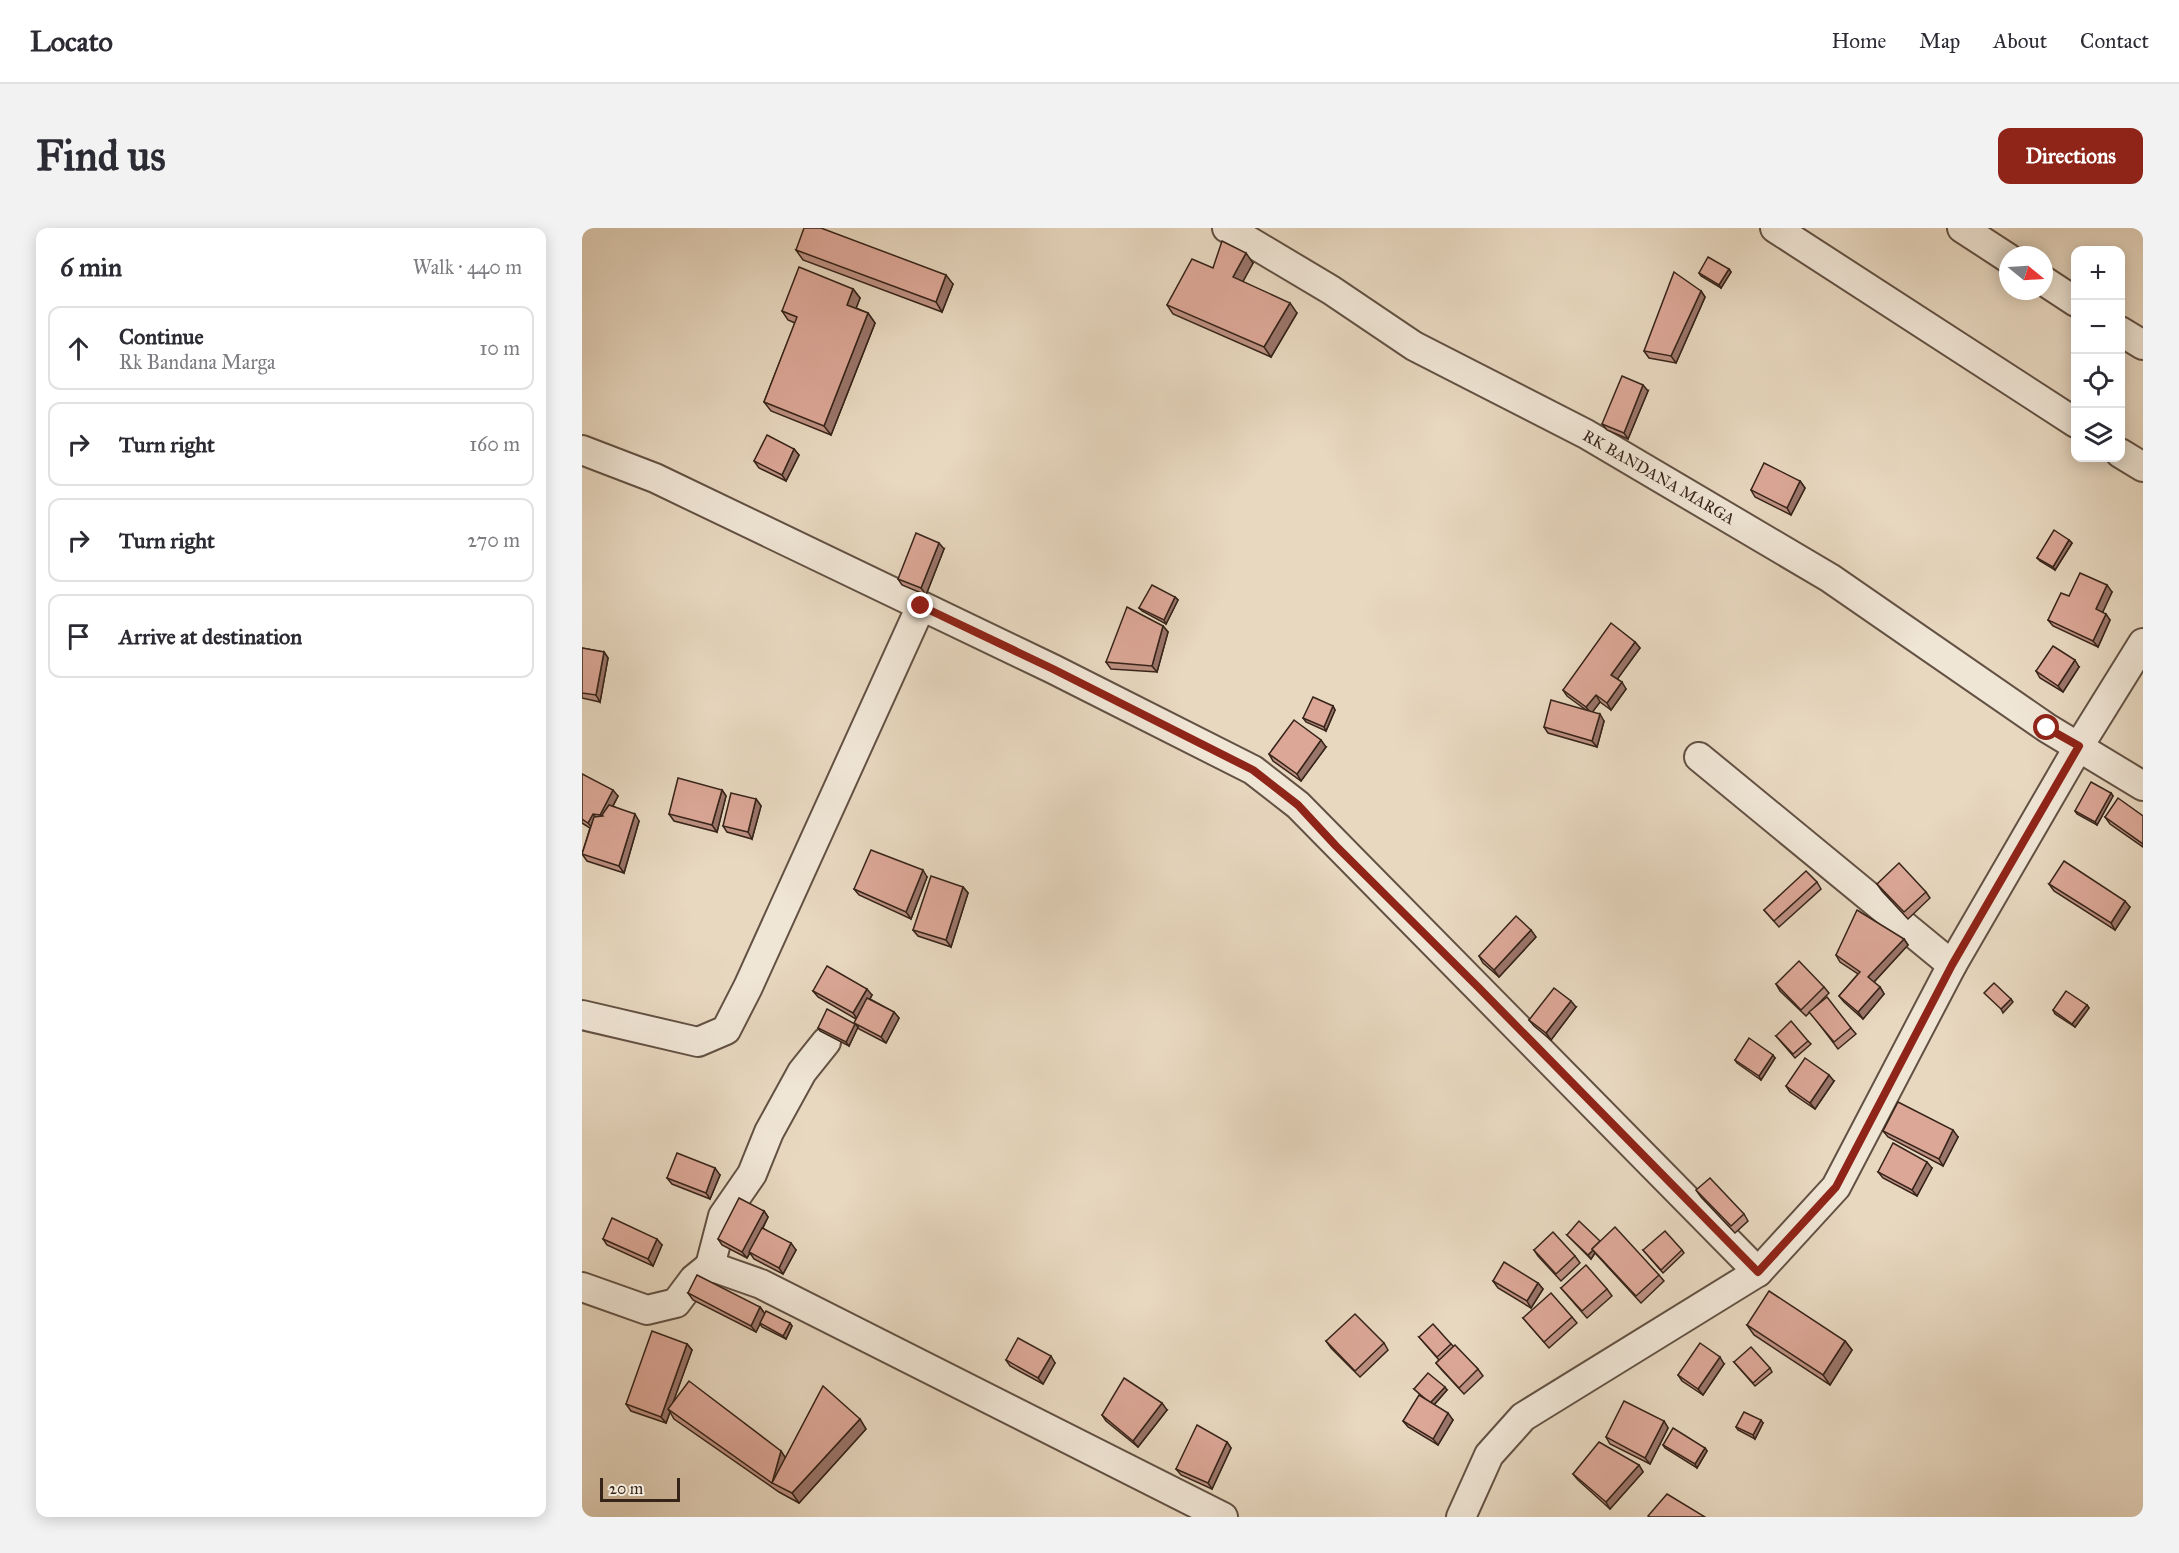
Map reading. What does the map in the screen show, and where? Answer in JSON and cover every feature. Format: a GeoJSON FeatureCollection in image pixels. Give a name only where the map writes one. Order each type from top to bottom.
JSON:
{"type":"FeatureCollection","features":[{"type":"Feature","properties":{"kind":"street","name":"RK BANDANA MARGA"},"geometry":{"type":"LineString","coordinates":[[1227,228],[1330,290],[1414,346],[1586,434],[1830,578],[2047,728],[2143,786]]}},
{"type":"Feature","properties":{"kind":"street"},"geometry":{"type":"LineString","coordinates":[[1775,228],[2071,420]]}},
{"type":"Feature","properties":{"kind":"street"},"geometry":{"type":"LineString","coordinates":[[1962,228],[1999,252]]}},
{"type":"Feature","properties":{"kind":"street"},"geometry":{"type":"LineString","coordinates":[[2053,287],[2073,300]]}},
{"type":"Feature","properties":{"kind":"street"},"geometry":{"type":"LineString","coordinates":[[2125,334],[2143,345]]}},
{"type":"Feature","properties":{"kind":"street"},"geometry":{"type":"LineString","coordinates":[[582,450],[655,478],[1053,669],[1253,770],[1298,805],[1758,1272]]}},
{"type":"Feature","properties":{"kind":"street"},"geometry":{"type":"LineString","coordinates":[[2125,456],[2143,467]]}},
{"type":"Feature","properties":{"kind":"street"},"geometry":{"type":"LineString","coordinates":[[582,1015],[698,1042],[726,1030],[748,987],[921,606]]}},
{"type":"Feature","properties":{"kind":"street"},"geometry":{"type":"LineString","coordinates":[[1461,1517],[1489,1455],[1523,1417],[1758,1272],[1836,1187],[1952,965],[2079,746],[2143,643]]}},
{"type":"Feature","properties":{"kind":"street"},"geometry":{"type":"LineString","coordinates":[[1699,757],[1952,965]]}},
{"type":"Feature","properties":{"kind":"street"},"geometry":{"type":"LineString","coordinates":[[582,1287],[647,1310],[675,1303],[694,1279],[710,1266],[723,1216],[752,1174],[769,1132],[802,1072],[826,1042]]}},
{"type":"Feature","properties":{"kind":"street"},"geometry":{"type":"LineString","coordinates":[[710,1266],[761,1284],[1223,1517]]}},
{"type":"Feature","properties":{"kind":"building"},"geometry":{"type":"Polygon","coordinates":[[[804,228],[821,228],[946,275],[936,302],[796,250],[804,228]]]}},
{"type":"Feature","properties":{"kind":"building"},"geometry":{"type":"Polygon","coordinates":[[[1222,241],[1246,253],[1233,277],[1290,303],[1264,347],[1167,305],[1192,259],[1213,268],[1222,241]]]}},
{"type":"Feature","properties":{"kind":"building"},"geometry":{"type":"Polygon","coordinates":[[[1708,257],[1729,269],[1719,285],[1699,273],[1708,257]]]}},
{"type":"Feature","properties":{"kind":"building"},"geometry":{"type":"Polygon","coordinates":[[[799,267],[853,289],[847,305],[868,313],[824,426],[764,402],[797,317],[782,311],[799,267]]]}},
{"type":"Feature","properties":{"kind":"building"},"geometry":{"type":"Polygon","coordinates":[[[1674,272],[1701,291],[1671,356],[1644,351],[1674,272]]]}},
{"type":"Feature","properties":{"kind":"building"},"geometry":{"type":"Polygon","coordinates":[[[1622,376],[1643,385],[1624,433],[1602,424],[1622,376]]]}},
{"type":"Feature","properties":{"kind":"building"},"geometry":{"type":"Polygon","coordinates":[[[767,435],[794,449],[782,475],[754,461],[767,435]]]}},
{"type":"Feature","properties":{"kind":"building"},"geometry":{"type":"Polygon","coordinates":[[[1764,463],[1800,481],[1787,508],[1751,490],[1764,463]]]}},
{"type":"Feature","properties":{"kind":"building"},"geometry":{"type":"Polygon","coordinates":[[[2054,530],[2069,540],[2053,567],[2037,558],[2054,530]]]}},
{"type":"Feature","properties":{"kind":"building"},"geometry":{"type":"Polygon","coordinates":[[[916,533],[939,543],[921,588],[898,579],[916,533]]]}},
{"type":"Feature","properties":{"kind":"building"},"geometry":{"type":"Polygon","coordinates":[[[2080,573],[2107,585],[2096,609],[2106,614],[2093,641],[2048,620],[2061,593],[2069,596],[2080,573]]]}},
{"type":"Feature","properties":{"kind":"building"},"geometry":{"type":"Polygon","coordinates":[[[1152,585],[1175,597],[1164,620],[1139,608],[1152,585]]]}},
{"type":"Feature","properties":{"kind":"building"},"geometry":{"type":"Polygon","coordinates":[[[1127,607],[1163,626],[1152,666],[1106,662],[1127,607]]]}},
{"type":"Feature","properties":{"kind":"building"},"geometry":{"type":"Polygon","coordinates":[[[1611,623],[1635,642],[1611,675],[1622,682],[1607,703],[1596,695],[1586,707],[1563,690],[1611,623]]]}},
{"type":"Feature","properties":{"kind":"building"},"geometry":{"type":"Polygon","coordinates":[[[2053,646],[2075,660],[2058,686],[2036,671],[2053,646]]]}},
{"type":"Feature","properties":{"kind":"building"},"geometry":{"type":"Polygon","coordinates":[[[582,648],[604,652],[596,695],[582,693],[582,648]]]}},
{"type":"Feature","properties":{"kind":"building"},"geometry":{"type":"Polygon","coordinates":[[[1313,697],[1333,706],[1324,727],[1303,718],[1313,697]]]}},
{"type":"Feature","properties":{"kind":"building"},"geometry":{"type":"Polygon","coordinates":[[[1551,700],[1600,714],[1592,741],[1544,727],[1551,700]]]}},
{"type":"Feature","properties":{"kind":"building"},"geometry":{"type":"Polygon","coordinates":[[[1294,720],[1321,740],[1297,774],[1269,754],[1294,720]]]}},
{"type":"Feature","properties":{"kind":"building"},"geometry":{"type":"Polygon","coordinates":[[[582,774],[613,790],[600,815],[593,814],[588,823],[582,819],[582,774]]]}},
{"type":"Feature","properties":{"kind":"building"},"geometry":{"type":"Polygon","coordinates":[[[678,778],[722,790],[712,825],[669,814],[678,778]]]}},
{"type":"Feature","properties":{"kind":"building"},"geometry":{"type":"Polygon","coordinates":[[[2091,782],[2111,793],[2095,822],[2075,811],[2091,782]]]}},
{"type":"Feature","properties":{"kind":"building"},"geometry":{"type":"Polygon","coordinates":[[[731,793],[756,799],[748,832],[723,826],[731,793]]]}},
{"type":"Feature","properties":{"kind":"building"},"geometry":{"type":"Polygon","coordinates":[[[2118,798],[2143,816],[2143,844],[2105,817],[2118,798]]]}},
{"type":"Feature","properties":{"kind":"building"},"geometry":{"type":"Polygon","coordinates":[[[609,805],[635,814],[619,866],[582,854],[594,817],[603,816],[609,805]]]}},
{"type":"Feature","properties":{"kind":"building"},"geometry":{"type":"Polygon","coordinates":[[[871,850],[923,870],[906,912],[854,889],[871,850]]]}},
{"type":"Feature","properties":{"kind":"building"},"geometry":{"type":"Polygon","coordinates":[[[2064,861],[2125,901],[2111,923],[2049,884],[2064,861]]]}},
{"type":"Feature","properties":{"kind":"building"},"geometry":{"type":"Polygon","coordinates":[[[1899,863],[1926,892],[1904,912],[1877,884],[1899,863]]]}},
{"type":"Feature","properties":{"kind":"building"},"geometry":{"type":"Polygon","coordinates":[[[1806,871],[1817,882],[1774,921],[1764,910],[1806,871]]]}},
{"type":"Feature","properties":{"kind":"building"},"geometry":{"type":"Polygon","coordinates":[[[931,876],[963,887],[946,940],[913,930],[931,876]]]}},
{"type":"Feature","properties":{"kind":"building"},"geometry":{"type":"Polygon","coordinates":[[[1857,910],[1904,939],[1868,977],[1880,987],[1858,1012],[1839,996],[1860,972],[1836,955],[1857,910]]]}},
{"type":"Feature","properties":{"kind":"building"},"geometry":{"type":"Polygon","coordinates":[[[1516,916],[1531,930],[1494,970],[1479,956],[1516,916]]]}},
{"type":"Feature","properties":{"kind":"building"},"geometry":{"type":"Polygon","coordinates":[[[1799,961],[1824,987],[1801,1010],[1776,984],[1799,961]]]}},
{"type":"Feature","properties":{"kind":"building"},"geometry":{"type":"Polygon","coordinates":[[[827,966],[867,989],[853,1013],[813,991],[827,966]]]}},
{"type":"Feature","properties":{"kind":"building"},"geometry":{"type":"Polygon","coordinates":[[[1994,983],[2011,999],[2001,1009],[1984,993],[1994,983]]]}},
{"type":"Feature","properties":{"kind":"building"},"geometry":{"type":"Polygon","coordinates":[[[1554,988],[1571,1001],[1546,1033],[1529,1020],[1554,988]]]}},
{"type":"Feature","properties":{"kind":"building"},"geometry":{"type":"Polygon","coordinates":[[[2066,991],[2087,1005],[2072,1024],[2053,1010],[2066,991]]]}},
{"type":"Feature","properties":{"kind":"building"},"geometry":{"type":"Polygon","coordinates":[[[1827,997],[1851,1028],[1834,1042],[1809,1012],[1827,997]]]}},
{"type":"Feature","properties":{"kind":"building"},"geometry":{"type":"Polygon","coordinates":[[[867,998],[894,1012],[881,1037],[854,1023],[867,998]]]}},
{"type":"Feature","properties":{"kind":"building"},"geometry":{"type":"Polygon","coordinates":[[[827,1009],[855,1024],[846,1042],[818,1028],[827,1009]]]}},
{"type":"Feature","properties":{"kind":"building"},"geometry":{"type":"Polygon","coordinates":[[[1791,1021],[1808,1041],[1793,1054],[1776,1036],[1791,1021]]]}},
{"type":"Feature","properties":{"kind":"building"},"geometry":{"type":"Polygon","coordinates":[[[1749,1038],[1773,1055],[1759,1076],[1735,1060],[1749,1038]]]}},
{"type":"Feature","properties":{"kind":"building"},"geometry":{"type":"Polygon","coordinates":[[[1805,1058],[1829,1075],[1810,1103],[1786,1086],[1805,1058]]]}},
{"type":"Feature","properties":{"kind":"building"},"geometry":{"type":"Polygon","coordinates":[[[1898,1102],[1953,1130],[1939,1159],[1883,1131],[1898,1102]]]}},
{"type":"Feature","properties":{"kind":"building"},"geometry":{"type":"Polygon","coordinates":[[[1893,1143],[1927,1162],[1912,1190],[1878,1172],[1893,1143]]]}},
{"type":"Feature","properties":{"kind":"building"},"geometry":{"type":"Polygon","coordinates":[[[677,1153],[715,1168],[706,1193],[667,1178],[677,1153]]]}},
{"type":"Feature","properties":{"kind":"building"},"geometry":{"type":"Polygon","coordinates":[[[1710,1178],[1744,1214],[1731,1226],[1696,1190],[1710,1178]]]}},
{"type":"Feature","properties":{"kind":"building"},"geometry":{"type":"Polygon","coordinates":[[[739,1198],[764,1211],[742,1252],[718,1239],[739,1198]]]}},
{"type":"Feature","properties":{"kind":"building"},"geometry":{"type":"Polygon","coordinates":[[[612,1218],[657,1239],[648,1259],[603,1239],[612,1218]]]}},
{"type":"Feature","properties":{"kind":"building"},"geometry":{"type":"Polygon","coordinates":[[[1579,1221],[1600,1241],[1588,1255],[1567,1235],[1579,1221]]]}},
{"type":"Feature","properties":{"kind":"building"},"geometry":{"type":"Polygon","coordinates":[[[1615,1227],[1659,1275],[1636,1296],[1592,1249],[1615,1227]]]}},
{"type":"Feature","properties":{"kind":"building"},"geometry":{"type":"Polygon","coordinates":[[[762,1228],[791,1243],[779,1268],[749,1252],[762,1228]]]}},
{"type":"Feature","properties":{"kind":"building"},"geometry":{"type":"Polygon","coordinates":[[[1665,1231],[1682,1250],[1661,1270],[1643,1250],[1665,1231]]]}},
{"type":"Feature","properties":{"kind":"building"},"geometry":{"type":"Polygon","coordinates":[[[1553,1232],[1575,1256],[1556,1274],[1534,1250],[1553,1232]]]}},
{"type":"Feature","properties":{"kind":"building"},"geometry":{"type":"Polygon","coordinates":[[[1504,1262],[1538,1283],[1527,1301],[1493,1281],[1504,1262]]]}},
{"type":"Feature","properties":{"kind":"building"},"geometry":{"type":"Polygon","coordinates":[[[1586,1265],[1607,1289],[1582,1311],[1561,1288],[1586,1265]]]}},
{"type":"Feature","properties":{"kind":"building"},"geometry":{"type":"Polygon","coordinates":[[[697,1275],[760,1307],[751,1326],[688,1293],[697,1275]]]}},
{"type":"Feature","properties":{"kind":"building"},"geometry":{"type":"Polygon","coordinates":[[[1769,1291],[1845,1341],[1823,1375],[1747,1325],[1769,1291]]]}},
{"type":"Feature","properties":{"kind":"building"},"geometry":{"type":"Polygon","coordinates":[[[1551,1293],[1572,1317],[1544,1342],[1523,1318],[1551,1293]]]}},
{"type":"Feature","properties":{"kind":"building"},"geometry":{"type":"Polygon","coordinates":[[[766,1311],[790,1323],[783,1336],[760,1323],[766,1311]]]}},
{"type":"Feature","properties":{"kind":"building"},"geometry":{"type":"Polygon","coordinates":[[[1355,1314],[1384,1343],[1355,1371],[1326,1341],[1355,1314]]]}},
{"type":"Feature","properties":{"kind":"building"},"geometry":{"type":"Polygon","coordinates":[[[1433,1324],[1451,1344],[1437,1357],[1419,1337],[1433,1324]]]}},
{"type":"Feature","properties":{"kind":"building"},"geometry":{"type":"Polygon","coordinates":[[[652,1331],[687,1344],[661,1417],[626,1404],[652,1331]]]}},
{"type":"Feature","properties":{"kind":"building"},"geometry":{"type":"Polygon","coordinates":[[[1018,1338],[1051,1356],[1038,1378],[1006,1360],[1018,1338]]]}},
{"type":"Feature","properties":{"kind":"building"},"geometry":{"type":"Polygon","coordinates":[[[1700,1343],[1720,1357],[1698,1389],[1678,1375],[1700,1343]]]}},
{"type":"Feature","properties":{"kind":"building"},"geometry":{"type":"Polygon","coordinates":[[[1455,1345],[1478,1369],[1459,1388],[1436,1363],[1455,1345]]]}},
{"type":"Feature","properties":{"kind":"building"},"geometry":{"type":"Polygon","coordinates":[[[1751,1347],[1770,1368],[1753,1383],[1734,1362],[1751,1347]]]}},
{"type":"Feature","properties":{"kind":"building"},"geometry":{"type":"Polygon","coordinates":[[[1428,1373],[1445,1387],[1430,1403],[1414,1389],[1428,1373]]]}},
{"type":"Feature","properties":{"kind":"building"},"geometry":{"type":"Polygon","coordinates":[[[1124,1378],[1162,1403],[1133,1441],[1102,1415],[1124,1378]]]}},
{"type":"Feature","properties":{"kind":"building"},"geometry":{"type":"Polygon","coordinates":[[[689,1381],[781,1451],[772,1483],[668,1409],[689,1381]]]}},
{"type":"Feature","properties":{"kind":"building"},"geometry":{"type":"Polygon","coordinates":[[[823,1386],[860,1419],[792,1493],[772,1483],[823,1386]]]}},
{"type":"Feature","properties":{"kind":"building"},"geometry":{"type":"Polygon","coordinates":[[[1419,1395],[1448,1413],[1433,1439],[1403,1421],[1419,1395]]]}},
{"type":"Feature","properties":{"kind":"building"},"geometry":{"type":"Polygon","coordinates":[[[1624,1401],[1664,1421],[1645,1458],[1606,1437],[1624,1401]]]}},
{"type":"Feature","properties":{"kind":"building"},"geometry":{"type":"Polygon","coordinates":[[[1744,1412],[1761,1420],[1753,1435],[1736,1427],[1744,1412]]]}},
{"type":"Feature","properties":{"kind":"building"},"geometry":{"type":"Polygon","coordinates":[[[1197,1425],[1227,1442],[1208,1483],[1176,1469],[1197,1425]]]}},
{"type":"Feature","properties":{"kind":"building"},"geometry":{"type":"Polygon","coordinates":[[[1673,1428],[1705,1448],[1695,1464],[1663,1445],[1673,1428]]]}},
{"type":"Feature","properties":{"kind":"building"},"geometry":{"type":"Polygon","coordinates":[[[1599,1442],[1639,1465],[1606,1502],[1573,1474],[1599,1442]]]}},
{"type":"Feature","properties":{"kind":"building"},"geometry":{"type":"Polygon","coordinates":[[[1667,1494],[1705,1517],[1648,1516],[1667,1494]]]}},
{"type":"Feature","properties":{"kind":"route"},"geometry":{"type":"LineString","coordinates":[[921,606],[1053,669],[1253,770],[1298,805],[1758,1272],[1836,1187],[1952,965],[2079,746],[2047,728]]}}]}
